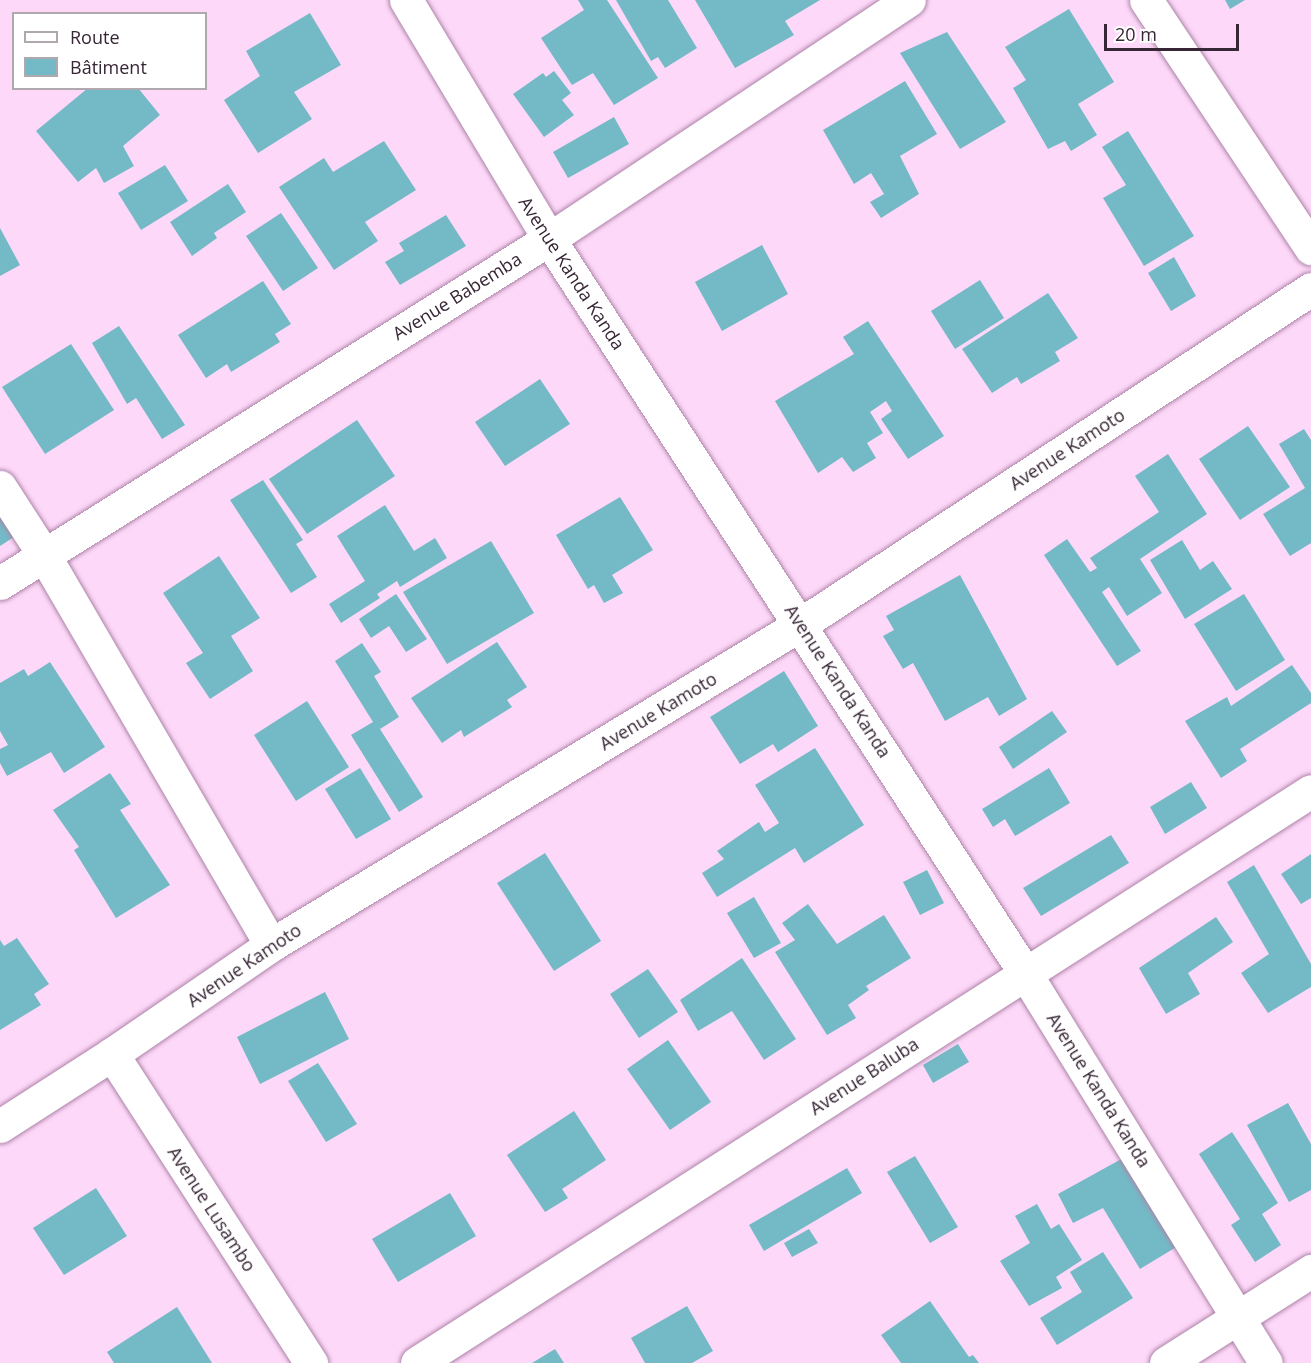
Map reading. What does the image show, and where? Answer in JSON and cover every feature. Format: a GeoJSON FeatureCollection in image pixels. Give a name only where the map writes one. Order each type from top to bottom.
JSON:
{"type":"FeatureCollection","features":[{"type":"Feature","properties":{"kind":"street","name":"Avenue Kanda Kanda"},"geometry":{"type":"LineString","coordinates":[[406,0],[549,239],[801,624],[1025,973],[1240,1315],[1266,1363]]}},
{"type":"Feature","properties":{"kind":"street","name":"Avenue Babemba"},"geometry":{"type":"LineString","coordinates":[[0,583],[549,239],[909,0]]}},
{"type":"Feature","properties":{"kind":"street"},"geometry":{"type":"LineString","coordinates":[[1146,0],[1311,248]]}},
{"type":"Feature","properties":{"kind":"street","name":"Avenue Kamoto"},"geometry":{"type":"LineString","coordinates":[[0,1126],[112,1054],[271,945],[801,624],[1311,289]]}},
{"type":"Feature","properties":{"kind":"street"},"geometry":{"type":"LineString","coordinates":[[0,486],[44,555],[271,945]]}},
{"type":"Feature","properties":{"kind":"street","name":"Avenue Baluba"},"geometry":{"type":"LineString","coordinates":[[417,1363],[1311,790]]}},
{"type":"Feature","properties":{"kind":"street","name":"Avenue Lusambo"},"geometry":{"type":"LineString","coordinates":[[112,1054],[311,1363]]}},
{"type":"Feature","properties":{"kind":"street"},"geometry":{"type":"LineString","coordinates":[[1166,1363],[1311,1270]]}},
{"type":"Feature","properties":{"kind":"building"},"geometry":{"type":"Polygon","coordinates":[[[578,0],[607,0],[658,78],[614,105],[593,73],[572,85],[541,38],[584,10],[578,0]]]}},
{"type":"Feature","properties":{"kind":"building"},"geometry":{"type":"Polygon","coordinates":[[[616,0],[668,0],[697,48],[665,68],[658,57],[651,61],[616,0]]]}},
{"type":"Feature","properties":{"kind":"building"},"geometry":{"type":"Polygon","coordinates":[[[695,0],[820,0],[785,21],[794,35],[735,68],[695,0]]]}},
{"type":"Feature","properties":{"kind":"building"},"geometry":{"type":"Polygon","coordinates":[[[1225,0],[1245,0],[1230,9],[1225,0]]]}},
{"type":"Feature","properties":{"kind":"building"},"geometry":{"type":"Polygon","coordinates":[[[1069,9],[1114,82],[1078,104],[1097,135],[1071,151],[1065,141],[1048,149],[1013,88],[1026,80],[1005,47],[1069,9]]]}},
{"type":"Feature","properties":{"kind":"building"},"geometry":{"type":"Polygon","coordinates":[[[310,13],[341,65],[294,92],[312,119],[258,153],[224,100],[260,76],[246,51],[310,13]]]}},
{"type":"Feature","properties":{"kind":"building"},"geometry":{"type":"Polygon","coordinates":[[[947,32],[1006,122],[960,149],[900,53],[947,32]]]}},
{"type":"Feature","properties":{"kind":"building"},"geometry":{"type":"Polygon","coordinates":[[[554,71],[571,93],[562,100],[574,115],[544,137],[513,94],[543,73],[546,77],[554,71]]]}},
{"type":"Feature","properties":{"kind":"building"},"geometry":{"type":"Polygon","coordinates":[[[905,81],[937,134],[900,156],[919,194],[881,218],[870,202],[884,194],[871,173],[854,184],[823,130],[905,81]]]}},
{"type":"Feature","properties":{"kind":"building"},"geometry":{"type":"Polygon","coordinates":[[[86,90],[140,90],[160,115],[123,146],[134,166],[104,183],[96,168],[78,182],[36,131],[86,90]]]}},
{"type":"Feature","properties":{"kind":"building"},"geometry":{"type":"Polygon","coordinates":[[[614,117],[629,144],[568,178],[553,152],[614,117]]]}},
{"type":"Feature","properties":{"kind":"building"},"geometry":{"type":"Polygon","coordinates":[[[1128,131],[1194,236],[1144,266],[1103,198],[1126,185],[1102,147],[1128,131]]]}},
{"type":"Feature","properties":{"kind":"building"},"geometry":{"type":"Polygon","coordinates":[[[384,141],[416,190],[365,222],[378,241],[334,270],[279,187],[324,158],[333,172],[384,141]]]}},
{"type":"Feature","properties":{"kind":"building"},"geometry":{"type":"Polygon","coordinates":[[[165,165],[188,201],[141,230],[118,193],[165,165]]]}},
{"type":"Feature","properties":{"kind":"building"},"geometry":{"type":"Polygon","coordinates":[[[228,184],[246,212],[214,233],[217,238],[192,256],[170,222],[228,184]]]}},
{"type":"Feature","properties":{"kind":"building"},"geometry":{"type":"Polygon","coordinates":[[[281,213],[318,268],[283,291],[246,236],[281,213]]]}},
{"type":"Feature","properties":{"kind":"building"},"geometry":{"type":"Polygon","coordinates":[[[446,215],[466,246],[400,285],[385,262],[404,251],[399,243],[446,215]]]}},
{"type":"Feature","properties":{"kind":"building"},"geometry":{"type":"Polygon","coordinates":[[[0,228],[20,265],[0,276],[0,228]]]}},
{"type":"Feature","properties":{"kind":"building"},"geometry":{"type":"Polygon","coordinates":[[[762,245],[788,294],[722,331],[695,282],[762,245]]]}},
{"type":"Feature","properties":{"kind":"building"},"geometry":{"type":"Polygon","coordinates":[[[1174,257],[1196,296],[1171,311],[1148,273],[1174,257]]]}},
{"type":"Feature","properties":{"kind":"building"},"geometry":{"type":"Polygon","coordinates":[[[980,280],[1004,318],[955,349],[931,311],[980,280]]]}},
{"type":"Feature","properties":{"kind":"building"},"geometry":{"type":"Polygon","coordinates":[[[263,281],[291,324],[275,334],[280,342],[231,372],[227,364],[206,378],[178,335],[263,281]]]}},
{"type":"Feature","properties":{"kind":"building"},"geometry":{"type":"Polygon","coordinates":[[[1048,293],[1078,338],[1055,352],[1060,361],[1021,384],[1017,377],[992,393],[962,349],[1048,293]]]}},
{"type":"Feature","properties":{"kind":"building"},"geometry":{"type":"Polygon","coordinates":[[[868,321],[944,436],[908,459],[881,419],[892,411],[886,401],[870,412],[883,433],[867,443],[876,458],[853,472],[842,457],[818,473],[775,401],[854,354],[843,337],[868,321]]]}},
{"type":"Feature","properties":{"kind":"building"},"geometry":{"type":"Polygon","coordinates":[[[119,326],[185,425],[162,439],[136,398],[127,404],[92,343],[119,326]]]}},
{"type":"Feature","properties":{"kind":"building"},"geometry":{"type":"Polygon","coordinates":[[[71,344],[114,410],[45,454],[2,387],[71,344]]]}},
{"type":"Feature","properties":{"kind":"building"},"geometry":{"type":"Polygon","coordinates":[[[540,379],[570,424],[505,466],[475,422],[540,379]]]}},
{"type":"Feature","properties":{"kind":"building"},"geometry":{"type":"Polygon","coordinates":[[[357,420],[395,476],[307,534],[269,479],[357,420]]]}},
{"type":"Feature","properties":{"kind":"building"},"geometry":{"type":"Polygon","coordinates":[[[1248,426],[1290,487],[1240,520],[1199,459],[1248,426]]]}},
{"type":"Feature","properties":{"kind":"building"},"geometry":{"type":"Polygon","coordinates":[[[1304,429],[1311,440],[1311,543],[1290,556],[1263,514],[1305,488],[1279,444],[1304,429]]]}},
{"type":"Feature","properties":{"kind":"building"},"geometry":{"type":"Polygon","coordinates":[[[1168,454],[1207,514],[1140,559],[1162,593],[1127,616],[1109,587],[1102,592],[1141,651],[1117,666],[1044,555],[1067,539],[1090,572],[1097,568],[1090,558],[1159,512],[1135,476],[1168,454]]]}},
{"type":"Feature","properties":{"kind":"building"},"geometry":{"type":"Polygon","coordinates":[[[263,480],[303,540],[296,544],[317,577],[291,593],[230,500],[263,480]]]}},
{"type":"Feature","properties":{"kind":"building"},"geometry":{"type":"Polygon","coordinates":[[[620,497],[653,550],[612,575],[623,593],[604,603],[594,585],[588,589],[556,535],[620,497]]]}},
{"type":"Feature","properties":{"kind":"building"},"geometry":{"type":"Polygon","coordinates":[[[385,505],[414,551],[435,538],[447,558],[400,587],[397,581],[377,594],[380,598],[341,623],[329,604],[365,581],[337,536],[385,505]]]}},
{"type":"Feature","properties":{"kind":"building"},"geometry":{"type":"Polygon","coordinates":[[[0,515],[14,537],[0,546],[0,515]]]}},
{"type":"Feature","properties":{"kind":"building"},"geometry":{"type":"Polygon","coordinates":[[[1182,540],[1200,570],[1213,561],[1232,589],[1185,619],[1150,560],[1182,540]]]}},
{"type":"Feature","properties":{"kind":"building"},"geometry":{"type":"Polygon","coordinates":[[[491,541],[534,613],[447,664],[403,592],[491,541]]]}},
{"type":"Feature","properties":{"kind":"building"},"geometry":{"type":"Polygon","coordinates":[[[219,556],[260,618],[231,636],[253,671],[210,699],[186,663],[203,653],[163,593],[219,556]]]}},
{"type":"Feature","properties":{"kind":"building"},"geometry":{"type":"Polygon","coordinates":[[[960,575],[1027,699],[999,716],[988,697],[945,721],[913,663],[903,669],[883,636],[894,630],[886,616],[960,575]]]}},
{"type":"Feature","properties":{"kind":"building"},"geometry":{"type":"Polygon","coordinates":[[[396,594],[427,639],[406,652],[389,626],[371,638],[359,619],[396,594]]]}},
{"type":"Feature","properties":{"kind":"building"},"geometry":{"type":"Polygon","coordinates":[[[1244,594],[1285,660],[1236,691],[1194,624],[1244,594]]]}},
{"type":"Feature","properties":{"kind":"building"},"geometry":{"type":"Polygon","coordinates":[[[497,642],[527,687],[507,700],[512,707],[464,737],[461,730],[442,743],[411,698],[497,642]]]}},
{"type":"Feature","properties":{"kind":"building"},"geometry":{"type":"Polygon","coordinates":[[[362,643],[381,672],[374,676],[399,717],[380,729],[423,797],[399,812],[351,735],[373,722],[335,661],[362,643]]]}},
{"type":"Feature","properties":{"kind":"building"},"geometry":{"type":"Polygon","coordinates":[[[50,662],[105,747],[64,773],[51,752],[7,776],[0,763],[0,749],[8,745],[0,731],[0,683],[24,669],[28,676],[50,662]]]}},
{"type":"Feature","properties":{"kind":"building"},"geometry":{"type":"Polygon","coordinates":[[[1292,665],[1311,693],[1311,703],[1240,749],[1247,761],[1221,778],[1185,721],[1227,697],[1231,706],[1292,665]]]}},
{"type":"Feature","properties":{"kind":"building"},"geometry":{"type":"Polygon","coordinates":[[[784,671],[818,726],[778,752],[773,744],[740,764],[710,717],[784,671]]]}},
{"type":"Feature","properties":{"kind":"building"},"geometry":{"type":"Polygon","coordinates":[[[307,701],[349,767],[296,801],[254,735],[307,701]]]}},
{"type":"Feature","properties":{"kind":"building"},"geometry":{"type":"Polygon","coordinates":[[[1052,711],[1067,732],[1013,769],[999,747],[1052,711]]]}},
{"type":"Feature","properties":{"kind":"building"},"geometry":{"type":"Polygon","coordinates":[[[815,748],[864,825],[804,863],[795,848],[717,897],[702,873],[724,859],[717,851],[759,822],[765,832],[779,823],[755,785],[815,748]]]}},
{"type":"Feature","properties":{"kind":"building"},"geometry":{"type":"Polygon","coordinates":[[[360,768],[391,819],[356,839],[325,789],[360,768]]]}},
{"type":"Feature","properties":{"kind":"building"},"geometry":{"type":"Polygon","coordinates":[[[1049,768],[1070,803],[1015,836],[1005,819],[993,827],[982,809],[1049,768]]]}},
{"type":"Feature","properties":{"kind":"building"},"geometry":{"type":"Polygon","coordinates":[[[110,773],[131,804],[120,810],[170,885],[116,918],[74,850],[79,847],[53,810],[110,773]]]}},
{"type":"Feature","properties":{"kind":"building"},"geometry":{"type":"Polygon","coordinates":[[[1191,782],[1207,808],[1165,834],[1150,807],[1191,782]]]}},
{"type":"Feature","properties":{"kind":"building"},"geometry":{"type":"Polygon","coordinates":[[[1111,835],[1129,863],[1041,916],[1023,888],[1111,835]]]}},
{"type":"Feature","properties":{"kind":"building"},"geometry":{"type":"Polygon","coordinates":[[[545,853],[601,941],[554,971],[497,883],[545,853]]]}},
{"type":"Feature","properties":{"kind":"building"},"geometry":{"type":"Polygon","coordinates":[[[1311,854],[1311,898],[1301,904],[1281,874],[1311,854]]]}},
{"type":"Feature","properties":{"kind":"building"},"geometry":{"type":"Polygon","coordinates":[[[1254,865],[1311,964],[1311,987],[1268,1013],[1241,973],[1269,954],[1227,882],[1254,865]]]}},
{"type":"Feature","properties":{"kind":"building"},"geometry":{"type":"Polygon","coordinates":[[[927,870],[944,903],[920,915],[903,882],[927,870]]]}},
{"type":"Feature","properties":{"kind":"building"},"geometry":{"type":"Polygon","coordinates":[[[754,897],[781,943],[754,958],[727,913],[754,897]]]}},
{"type":"Feature","properties":{"kind":"building"},"geometry":{"type":"Polygon","coordinates":[[[808,904],[837,944],[884,915],[911,958],[866,986],[869,990],[848,1005],[856,1018],[827,1035],[775,952],[795,940],[782,923],[808,904]]]}},
{"type":"Feature","properties":{"kind":"building"},"geometry":{"type":"Polygon","coordinates":[[[1216,917],[1233,942],[1188,973],[1200,994],[1166,1014],[1139,968],[1216,917]]]}},
{"type":"Feature","properties":{"kind":"building"},"geometry":{"type":"Polygon","coordinates":[[[17,938],[49,984],[34,994],[41,1005],[0,1030],[0,940],[4,946],[17,938]]]}},
{"type":"Feature","properties":{"kind":"building"},"geometry":{"type":"Polygon","coordinates":[[[742,958],[796,1039],[764,1060],[732,1011],[698,1031],[680,1000],[742,958]]]}},
{"type":"Feature","properties":{"kind":"building"},"geometry":{"type":"Polygon","coordinates":[[[648,969],[678,1012],[639,1038],[610,994],[648,969]]]}},
{"type":"Feature","properties":{"kind":"building"},"geometry":{"type":"Polygon","coordinates":[[[325,992],[349,1039],[260,1084],[237,1037],[325,992]]]}},
{"type":"Feature","properties":{"kind":"building"},"geometry":{"type":"Polygon","coordinates":[[[668,1040],[711,1102],[670,1130],[627,1069],[668,1040]]]}},
{"type":"Feature","properties":{"kind":"building"},"geometry":{"type":"Polygon","coordinates":[[[958,1044],[969,1062],[933,1083],[923,1065],[958,1044]]]}},
{"type":"Feature","properties":{"kind":"building"},"geometry":{"type":"Polygon","coordinates":[[[318,1063],[357,1124],[326,1142],[288,1081],[318,1063]]]}},
{"type":"Feature","properties":{"kind":"building"},"geometry":{"type":"Polygon","coordinates":[[[1288,1103],[1311,1144],[1311,1190],[1289,1202],[1247,1125],[1288,1103]]]}},
{"type":"Feature","properties":{"kind":"building"},"geometry":{"type":"Polygon","coordinates":[[[574,1111],[606,1160],[562,1189],[568,1198],[545,1212],[507,1155],[574,1111]]]}},
{"type":"Feature","properties":{"kind":"building"},"geometry":{"type":"Polygon","coordinates":[[[1232,1132],[1278,1203],[1262,1214],[1281,1245],[1255,1262],[1231,1225],[1240,1219],[1199,1154],[1232,1132]]]}},
{"type":"Feature","properties":{"kind":"building"},"geometry":{"type":"Polygon","coordinates":[[[915,1156],[958,1227],[930,1243],[887,1172],[915,1156]]]}},
{"type":"Feature","properties":{"kind":"building"},"geometry":{"type":"Polygon","coordinates":[[[1125,1157],[1178,1246],[1140,1269],[1103,1208],[1073,1223],[1058,1194],[1125,1157]]]}},
{"type":"Feature","properties":{"kind":"building"},"geometry":{"type":"Polygon","coordinates":[[[847,1168],[862,1193],[764,1251],[749,1225],[847,1168]]]}},
{"type":"Feature","properties":{"kind":"building"},"geometry":{"type":"Polygon","coordinates":[[[96,1188],[127,1236],[64,1275],[33,1228],[96,1188]]]}},
{"type":"Feature","properties":{"kind":"building"},"geometry":{"type":"Polygon","coordinates":[[[450,1193],[476,1236],[398,1282],[372,1239],[450,1193]]]}},
{"type":"Feature","properties":{"kind":"building"},"geometry":{"type":"Polygon","coordinates":[[[1037,1204],[1051,1229],[1059,1224],[1082,1260],[1056,1277],[1062,1288],[1029,1306],[1000,1261],[1030,1243],[1015,1216],[1037,1204]]]}},
{"type":"Feature","properties":{"kind":"building"},"geometry":{"type":"Polygon","coordinates":[[[809,1229],[818,1243],[792,1257],[784,1243],[809,1229]]]}},
{"type":"Feature","properties":{"kind":"building"},"geometry":{"type":"Polygon","coordinates":[[[1103,1252],[1133,1298],[1057,1345],[1040,1318],[1082,1292],[1070,1272],[1103,1252]]]}},
{"type":"Feature","properties":{"kind":"building"},"geometry":{"type":"Polygon","coordinates":[[[930,1301],[969,1357],[973,1355],[979,1363],[901,1363],[881,1335],[930,1301]]]}},
{"type":"Feature","properties":{"kind":"building"},"geometry":{"type":"Polygon","coordinates":[[[687,1306],[713,1351],[692,1363],[645,1363],[631,1338],[687,1306]]]}},
{"type":"Feature","properties":{"kind":"building"},"geometry":{"type":"Polygon","coordinates":[[[177,1307],[212,1363],[114,1363],[107,1352],[177,1307]]]}},
{"type":"Feature","properties":{"kind":"building"},"geometry":{"type":"Polygon","coordinates":[[[555,1349],[564,1363],[532,1363],[555,1349]]]}}]}
